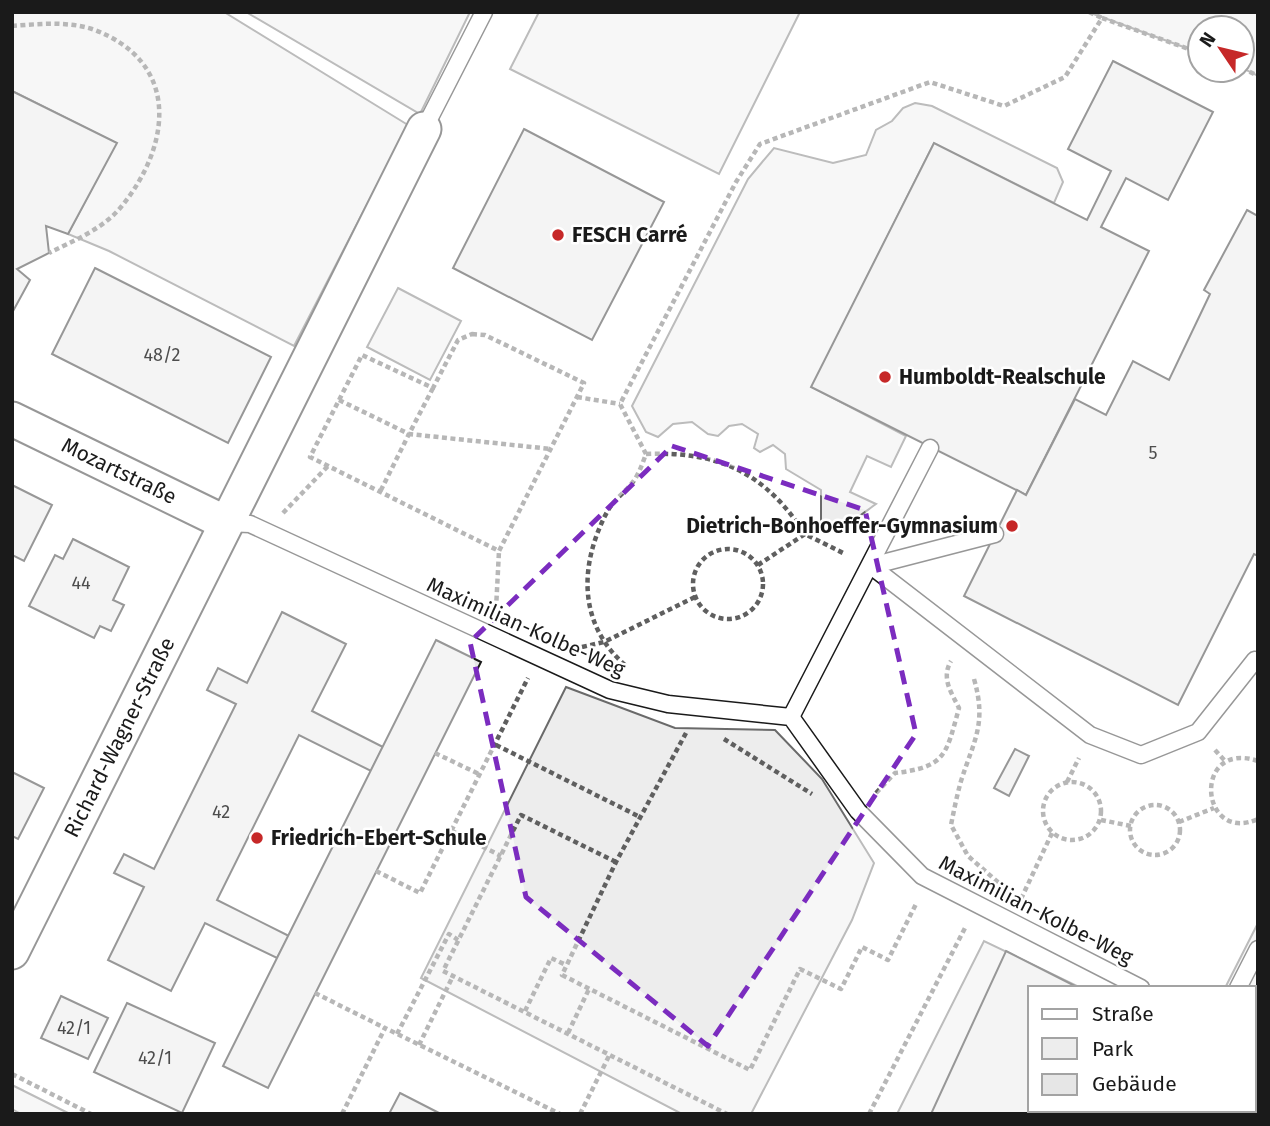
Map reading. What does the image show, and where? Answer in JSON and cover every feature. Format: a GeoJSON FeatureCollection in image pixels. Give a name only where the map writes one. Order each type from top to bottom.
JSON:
{"type":"FeatureCollection","features":[{"type":"Feature","properties":{"kind":"street","name":"Richard-Wagner-Straße"},"geometry":{"type":"LineString","coordinates":[[12,951],[424,129]]}},
{"type":"Feature","properties":{"kind":"street","name":"Mozartstraße"},"geometry":{"type":"LineString","coordinates":[[12,419],[226,523]]}},
{"type":"Feature","properties":{"kind":"lane"},"geometry":{"type":"LineString","coordinates":[[424,129],[484,12]]}},
{"type":"Feature","properties":{"kind":"lane"},"geometry":{"type":"LineString","coordinates":[[791,717],[930,448]]}},
{"type":"Feature","properties":{"kind":"lane","name":"Maximilian-Kolbe-Weg"},"geometry":{"type":"LineString","coordinates":[[226,523],[250,524],[610,690],[697,713],[791,717],[858,811],[922,876],[1137,986]]}},
{"type":"Feature","properties":{"kind":"lane"},"geometry":{"type":"LineString","coordinates":[[871,566],[995,534]]}},
{"type":"Feature","properties":{"kind":"lane"},"geometry":{"type":"LineString","coordinates":[[871,566],[1090,735],[1141,755],[1198,732],[1257,659]]}},
{"type":"Feature","properties":{"kind":"lane"},"geometry":{"type":"LineString","coordinates":[[1239,986],[1258,949]]}},
{"type":"Feature","properties":{"kind":"path"},"geometry":{"type":"LineString","coordinates":[[1088,12],[1186,48]]}},
{"type":"Feature","properties":{"kind":"path"},"geometry":{"type":"LineString","coordinates":[[620,404],[736,182],[760,144],[930,82],[1004,106],[1065,77],[1102,18]]}},
{"type":"Feature","properties":{"kind":"path"},"geometry":{"type":"LineString","coordinates":[[12,26],[49,23],[92,29],[132,51],[151,73],[162,110],[152,158],[121,208],[101,225],[49,253]]}},
{"type":"Feature","properties":{"kind":"path"},"geometry":{"type":"LineString","coordinates":[[380,492],[458,340],[472,334],[485,335],[584,383],[499,551],[494,637]]}},
{"type":"Feature","properties":{"kind":"path"},"geometry":{"type":"LineString","coordinates":[[433,388],[362,355],[310,457],[499,551]]}},
{"type":"Feature","properties":{"kind":"path"},"geometry":{"type":"LineString","coordinates":[[577,397],[620,404]]}},
{"type":"Feature","properties":{"kind":"path"},"geometry":{"type":"LineString","coordinates":[[339,400],[409,434],[551,449]]}},
{"type":"Feature","properties":{"kind":"path"},"geometry":{"type":"LineString","coordinates":[[620,404],[646,454]]}},
{"type":"Feature","properties":{"kind":"path"},"geometry":{"type":"LineString","coordinates":[[646,454],[676,453],[716,462],[755,477],[786,506],[805,534],[871,566]]}},
{"type":"Feature","properties":{"kind":"path"},"geometry":{"type":"LineString","coordinates":[[646,454],[636,478],[608,510],[593,546],[587,603],[594,629],[613,655],[668,704]]}},
{"type":"Feature","properties":{"kind":"path"},"geometry":{"type":"LineString","coordinates":[[265,531],[329,466]]}},
{"type":"Feature","properties":{"kind":"path"},"geometry":{"type":"LineString","coordinates":[[758,565],[805,534]]}},
{"type":"Feature","properties":{"kind":"path"},"geometry":{"type":"LineString","coordinates":[[718,550],[740,551],[758,565],[763,576],[760,599],[743,615],[720,618],[710,614],[695,597],[694,574],[708,555],[718,550]]}},
{"type":"Feature","properties":{"kind":"path"},"geometry":{"type":"LineString","coordinates":[[604,642],[695,597]]}},
{"type":"Feature","properties":{"kind":"path"},"geometry":{"type":"LineString","coordinates":[[858,811],[895,773],[927,769],[948,749],[960,708],[948,687],[945,670],[965,637]]}},
{"type":"Feature","properties":{"kind":"path"},"geometry":{"type":"LineString","coordinates":[[965,637],[981,703],[977,743],[961,781],[951,824],[968,856],[999,883],[1010,922]]}},
{"type":"Feature","properties":{"kind":"path"},"geometry":{"type":"LineString","coordinates":[[376,871],[420,894],[538,657]]}},
{"type":"Feature","properties":{"kind":"path"},"geometry":{"type":"LineString","coordinates":[[820,799],[697,713],[615,862],[562,975],[750,1070],[800,969],[841,989],[862,947],[888,960],[915,907]]}},
{"type":"Feature","properties":{"kind":"path"},"geometry":{"type":"LineString","coordinates":[[496,745],[640,817]]}},
{"type":"Feature","properties":{"kind":"path"},"geometry":{"type":"LineString","coordinates":[[435,753],[481,775]]}},
{"type":"Feature","properties":{"kind":"path"},"geometry":{"type":"LineString","coordinates":[[1258,761],[1236,758],[1217,769],[1210,788],[1214,807],[1230,821],[1240,823],[1258,819]]}},
{"type":"Feature","properties":{"kind":"path"},"geometry":{"type":"LineString","coordinates":[[1077,782],[1094,792],[1100,800],[1101,820],[1089,836],[1070,841],[1052,833],[1043,817],[1045,799],[1058,786],[1077,782]]}},
{"type":"Feature","properties":{"kind":"path"},"geometry":{"type":"LineString","coordinates":[[1154,805],[1169,809],[1179,822],[1179,838],[1175,845],[1161,854],[1145,853],[1139,849],[1130,826],[1139,811],[1154,805]]}},
{"type":"Feature","properties":{"kind":"path"},"geometry":{"type":"LineString","coordinates":[[1179,822],[1214,807]]}},
{"type":"Feature","properties":{"kind":"path"},"geometry":{"type":"LineString","coordinates":[[615,862],[521,816],[443,971],[727,1114]]}},
{"type":"Feature","properties":{"kind":"path"},"geometry":{"type":"LineString","coordinates":[[1101,820],[1130,826]]}},
{"type":"Feature","properties":{"kind":"path"},"geometry":{"type":"LineString","coordinates":[[452,831],[500,856]]}},
{"type":"Feature","properties":{"kind":"path"},"geometry":{"type":"LineString","coordinates":[[1010,922],[1052,833]]}},
{"type":"Feature","properties":{"kind":"path"},"geometry":{"type":"LineString","coordinates":[[869,1114],[976,905]]}},
{"type":"Feature","properties":{"kind":"path"},"geometry":{"type":"LineString","coordinates":[[397,1034],[449,934],[458,940]]}},
{"type":"Feature","properties":{"kind":"path"},"geometry":{"type":"LineString","coordinates":[[525,1011],[551,958],[566,966]]}},
{"type":"Feature","properties":{"kind":"path"},"geometry":{"type":"LineString","coordinates":[[419,1045],[453,975]]}},
{"type":"Feature","properties":{"kind":"path"},"geometry":{"type":"LineString","coordinates":[[568,1033],[589,989]]}},
{"type":"Feature","properties":{"kind":"path"},"geometry":{"type":"LineString","coordinates":[[316,993],[561,1114]]}},
{"type":"Feature","properties":{"kind":"path"},"geometry":{"type":"LineString","coordinates":[[342,1114],[385,1028]]}},
{"type":"Feature","properties":{"kind":"path"},"geometry":{"type":"LineString","coordinates":[[580,1114],[610,1054]]}},
{"type":"Feature","properties":{"kind":"path"},"geometry":{"type":"LineString","coordinates":[[12,1074],[91,1114]]}},
{"type":"Feature","properties":{"kind":"highlighted area"},"geometry":{"type":"Polygon","coordinates":[[[672,446],[865,510],[916,734],[708,1046],[526,897],[470,642],[672,446]]]}},
{"type":"Feature","properties":{"kind":"green space"},"geometry":{"type":"Polygon","coordinates":[[[12,12],[224,12],[408,125],[294,346],[109,251],[68,234],[116,143],[12,91],[12,12]]]}},
{"type":"Feature","properties":{"kind":"green space"},"geometry":{"type":"Polygon","coordinates":[[[246,12],[470,12],[420,114],[246,12]]]}},
{"type":"Feature","properties":{"kind":"green space"},"geometry":{"type":"Polygon","coordinates":[[[539,12],[800,12],[719,174],[510,69],[539,12]]]}},
{"type":"Feature","properties":{"kind":"green space"},"geometry":{"type":"Polygon","coordinates":[[[1088,12],[1258,12],[1258,76],[1256,14],[1186,14],[1186,48],[1088,12]]]}},
{"type":"Feature","properties":{"kind":"green space"},"geometry":{"type":"Polygon","coordinates":[[[915,103],[932,106],[1057,168],[1063,182],[1054,203],[934,143],[812,387],[906,436],[891,467],[867,456],[850,492],[876,504],[850,522],[836,527],[828,526],[821,524],[821,490],[786,469],[785,454],[773,445],[760,452],[754,448],[758,434],[742,424],[729,426],[718,436],[708,434],[692,422],[673,424],[658,437],[646,432],[632,406],[748,179],[774,148],[833,163],[866,155],[876,130],[892,121],[903,108],[915,103]]]}},
{"type":"Feature","properties":{"kind":"green space"},"geometry":{"type":"Polygon","coordinates":[[[398,288],[461,321],[430,380],[367,347],[398,288]]]}},
{"type":"Feature","properties":{"kind":"green space"},"geometry":{"type":"Polygon","coordinates":[[[566,687],[675,728],[775,730],[822,779],[874,863],[852,920],[751,1114],[682,1114],[421,978],[566,687]]]}},
{"type":"Feature","properties":{"kind":"green space"},"geometry":{"type":"Polygon","coordinates":[[[1258,923],[1258,1114],[897,1114],[984,941],[1077,986],[1028,986],[1028,1112],[1256,1112],[1256,986],[1226,986],[1258,923]]]}},
{"type":"Feature","properties":{"kind":"green space"},"geometry":{"type":"Polygon","coordinates":[[[12,1085],[70,1114],[21,1114],[12,1109],[12,1085]]]}},
{"type":"Feature","properties":{"kind":"building"},"geometry":{"type":"Polygon","coordinates":[[[1113,61],[1213,112],[1168,200],[1126,178],[1101,227],[1149,251],[1026,495],[811,387],[934,143],[1087,220],[1111,171],[1068,149],[1113,61]]]}},
{"type":"Feature","properties":{"kind":"building"},"geometry":{"type":"Polygon","coordinates":[[[12,91],[117,143],[68,234],[46,226],[49,253],[17,269],[30,280],[12,313],[12,91]]]}},
{"type":"Feature","properties":{"kind":"building","name":"FESCH Carré"},"geometry":{"type":"Polygon","coordinates":[[[524,129],[664,202],[592,340],[453,268],[524,129]]]}},
{"type":"Feature","properties":{"kind":"building"},"geometry":{"type":"Polygon","coordinates":[[[1247,210],[1258,216],[1258,556],[1254,554],[1178,705],[964,596],[1017,490],[1026,495],[1075,399],[1106,415],[1133,361],[1169,380],[1210,294],[1204,290],[1247,210]]]}},
{"type":"Feature","properties":{"kind":"building"},"geometry":{"type":"Polygon","coordinates":[[[95,268],[271,357],[228,443],[52,354],[95,268]]]}},
{"type":"Feature","properties":{"kind":"building"},"geometry":{"type":"Polygon","coordinates":[[[12,485],[52,505],[24,561],[12,555],[12,485]]]}},
{"type":"Feature","properties":{"kind":"building"},"geometry":{"type":"Polygon","coordinates":[[[73,539],[129,567],[113,600],[124,605],[111,631],[100,626],[94,638],[29,606],[55,555],[63,559],[73,539]]]}},
{"type":"Feature","properties":{"kind":"building"},"geometry":{"type":"Polygon","coordinates":[[[282,612],[346,644],[312,711],[383,747],[371,771],[299,735],[217,900],[289,936],[277,958],[205,923],[171,991],[108,960],[144,887],[114,873],[124,854],[154,869],[236,704],[207,690],[218,668],[247,683],[282,612]]]}},
{"type":"Feature","properties":{"kind":"building"},"geometry":{"type":"Polygon","coordinates":[[[436,640],[481,662],[268,1088],[223,1066],[436,640]]]}},
{"type":"Feature","properties":{"kind":"building"},"geometry":{"type":"Polygon","coordinates":[[[1015,749],[1029,756],[1009,796],[994,788],[1015,749]]]}},
{"type":"Feature","properties":{"kind":"building"},"geometry":{"type":"Polygon","coordinates":[[[12,772],[44,788],[18,839],[12,836],[12,772]]]}},
{"type":"Feature","properties":{"kind":"building"},"geometry":{"type":"Polygon","coordinates":[[[1006,951],[1075,986],[1028,986],[1028,1112],[1191,1112],[1190,1114],[931,1114],[1006,951]]]}},
{"type":"Feature","properties":{"kind":"building"},"geometry":{"type":"Polygon","coordinates":[[[61,996],[108,1018],[88,1059],[41,1038],[61,996]]]}},
{"type":"Feature","properties":{"kind":"building"},"geometry":{"type":"Polygon","coordinates":[[[127,1003],[215,1043],[182,1113],[94,1072],[127,1003]]]}},
{"type":"Feature","properties":{"kind":"building"},"geometry":{"type":"Polygon","coordinates":[[[400,1093],[441,1114],[389,1114],[400,1093]]]}},
{"type":"Feature","properties":{"kind":"place","name":"FESCH Carré"},"geometry":{"type":"Point","coordinates":[558,235]}},
{"type":"Feature","properties":{"kind":"place","name":"Humboldt-Realschule"},"geometry":{"type":"Point","coordinates":[885,377]}},
{"type":"Feature","properties":{"kind":"place","name":"Dietrich-Bonhoeffer-Gymnasium"},"geometry":{"type":"Point","coordinates":[1012,526]}},
{"type":"Feature","properties":{"kind":"place","name":"Friedrich-Ebert-Schule"},"geometry":{"type":"Point","coordinates":[257,838]}}]}
